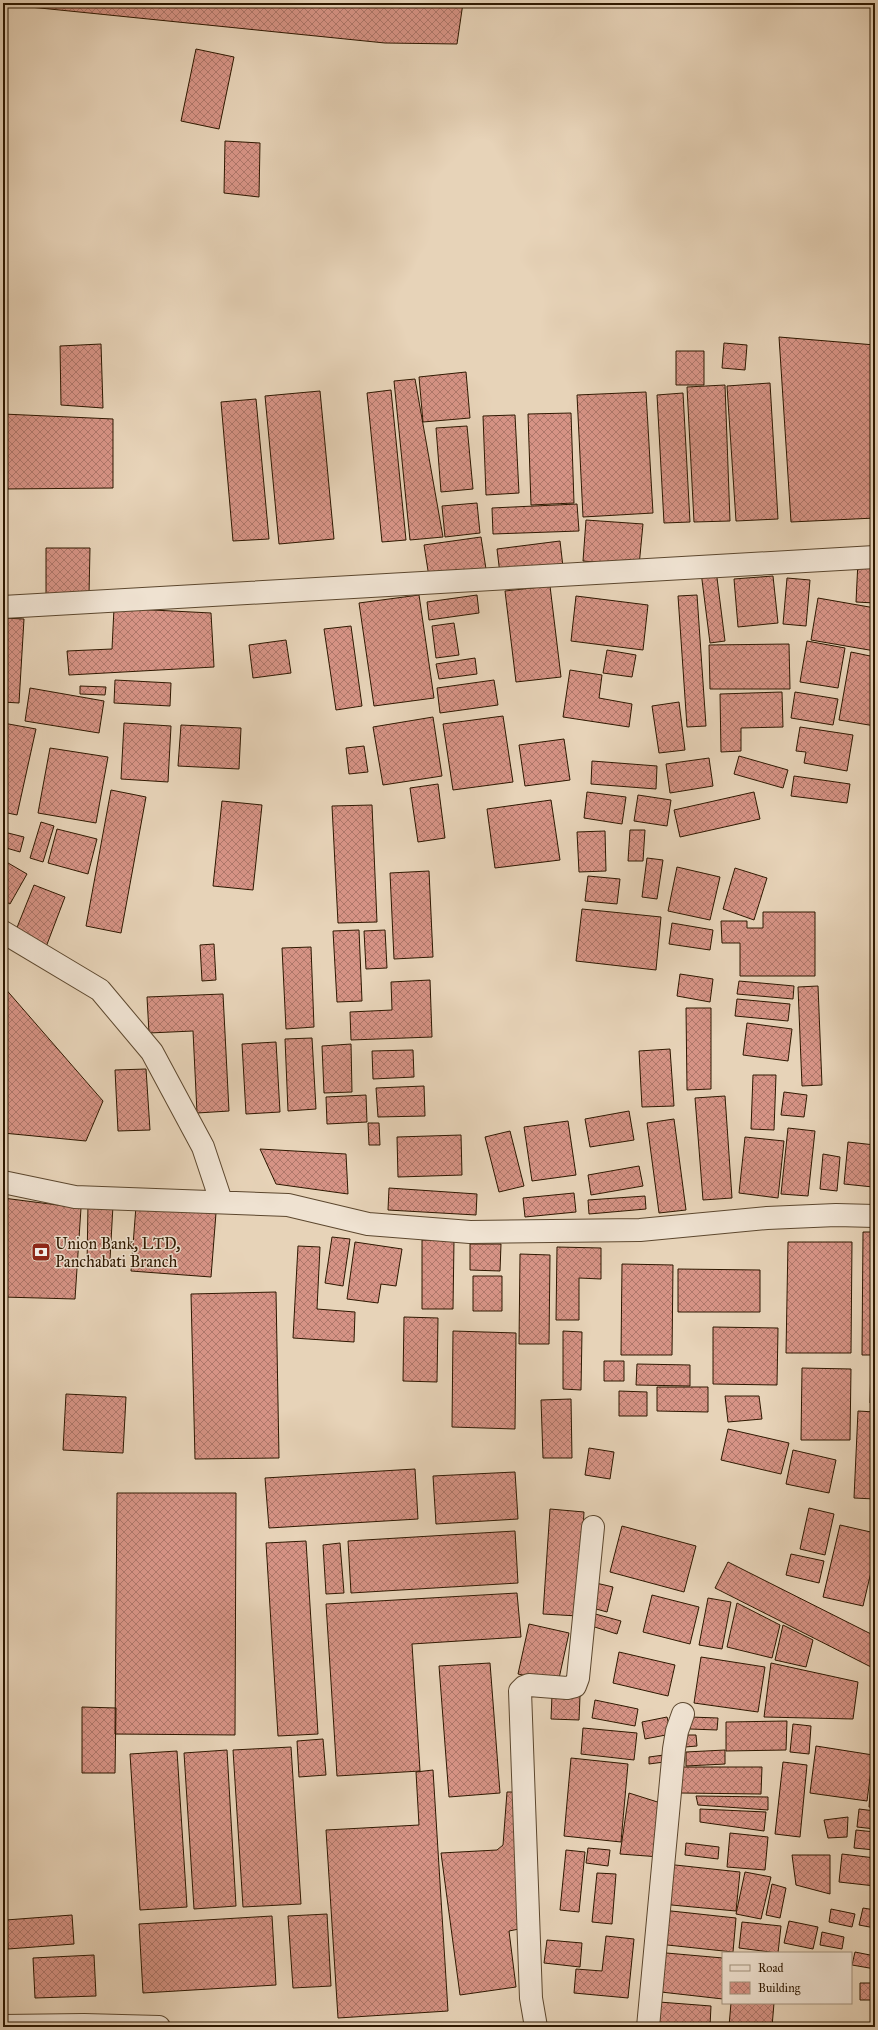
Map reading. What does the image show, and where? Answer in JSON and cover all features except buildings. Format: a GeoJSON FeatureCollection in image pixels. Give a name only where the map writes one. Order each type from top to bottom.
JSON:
{"type":"FeatureCollection","features":[{"type":"Feature","properties":{"kind":"street"},"geometry":{"type":"LineString","coordinates":[[3,607],[875,557]]}},
{"type":"Feature","properties":{"kind":"street"},"geometry":{"type":"LineString","coordinates":[[3,932],[100,990],[152,1052],[203,1147],[221,1201]]}},
{"type":"Feature","properties":{"kind":"street"},"geometry":{"type":"LineString","coordinates":[[3,1182],[75,1197],[221,1201],[250,1205],[288,1205],[368,1224],[470,1232],[640,1230],[767,1218],[836,1215],[875,1216]]}},
{"type":"Feature","properties":{"kind":"street"},"geometry":{"type":"LineString","coordinates":[[536,2027],[531,1998],[520,1691],[529,1685],[567,1688],[575,1686],[578,1678],[593,1527]]}},
{"type":"Feature","properties":{"kind":"street"},"geometry":{"type":"LineString","coordinates":[[648,2027],[674,1749],[677,1731],[683,1714]]}},
{"type":"Feature","properties":{"kind":"street"},"geometry":{"type":"LineString","coordinates":[[3,2026],[84,2025],[159,2027]]}},
{"type":"Feature","properties":{"kind":"place","name":"Union Bank, LTD, Panchabati Branch"},"geometry":{"type":"Point","coordinates":[41,1252]}}]}
